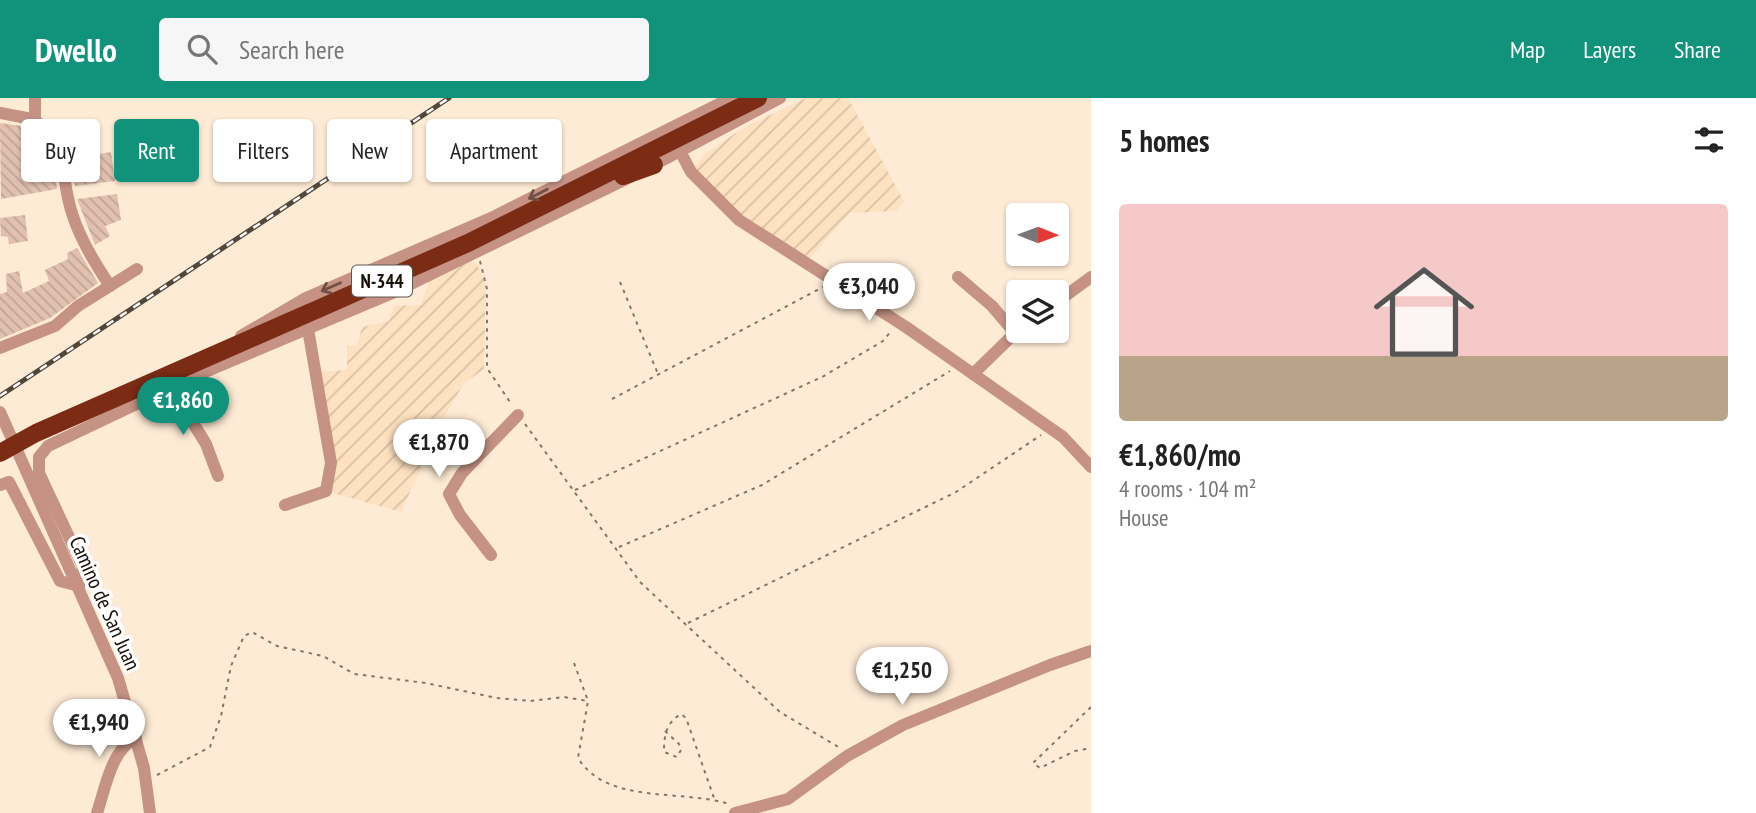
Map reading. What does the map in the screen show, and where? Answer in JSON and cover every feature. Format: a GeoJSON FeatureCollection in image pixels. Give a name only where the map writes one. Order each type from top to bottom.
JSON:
{"type":"FeatureCollection","features":[{"type":"Feature","properties":{"kind":"highway","name":"N-344"},"geometry":{"type":"LineString","coordinates":[[8,454],[36,433],[468,243],[758,98]]}},
{"type":"Feature","properties":{"kind":"highway"},"geometry":{"type":"LineString","coordinates":[[602,175],[624,176],[654,165]]}},
{"type":"Feature","properties":{"kind":"street"},"geometry":{"type":"LineString","coordinates":[[35,98],[35,119]]}},
{"type":"Feature","properties":{"kind":"street"},"geometry":{"type":"LineString","coordinates":[[698,98],[703,112]]}},
{"type":"Feature","properties":{"kind":"street"},"geometry":{"type":"LineString","coordinates":[[216,354],[257,325],[306,298],[491,218],[731,98]]}},
{"type":"Feature","properties":{"kind":"street"},"geometry":{"type":"LineString","coordinates":[[0,485],[9,482],[60,581],[79,586],[83,567],[39,473],[39,457],[53,443],[171,387],[476,253],[681,153],[724,125],[780,98]]}},
{"type":"Feature","properties":{"kind":"street"},"geometry":{"type":"LineString","coordinates":[[0,113],[30,119]]}},
{"type":"Feature","properties":{"kind":"street"},"geometry":{"type":"LineString","coordinates":[[681,153],[691,172],[739,220],[899,322],[1049,427],[1063,437],[1091,467]]}},
{"type":"Feature","properties":{"kind":"street"},"geometry":{"type":"LineString","coordinates":[[65,182],[69,211],[87,249],[110,286]]}},
{"type":"Feature","properties":{"kind":"street"},"geometry":{"type":"LineString","coordinates":[[0,348],[55,326],[137,269]]}},
{"type":"Feature","properties":{"kind":"street"},"geometry":{"type":"LineString","coordinates":[[958,277],[1006,320]]}},
{"type":"Feature","properties":{"kind":"street"},"geometry":{"type":"LineString","coordinates":[[1069,293],[1091,277]]}},
{"type":"Feature","properties":{"kind":"street"},"geometry":{"type":"LineString","coordinates":[[285,505],[326,491],[331,463],[308,329]]}},
{"type":"Feature","properties":{"kind":"street"},"geometry":{"type":"LineString","coordinates":[[973,374],[1006,342]]}},
{"type":"Feature","properties":{"kind":"street"},"geometry":{"type":"LineString","coordinates":[[171,387],[206,444],[218,476]]}},
{"type":"Feature","properties":{"kind":"street"},"geometry":{"type":"LineString","coordinates":[[491,555],[460,514],[449,494],[462,473],[519,415]]}},
{"type":"Feature","properties":{"kind":"street","name":"Camino de San Juan"},"geometry":{"type":"LineString","coordinates":[[1,416],[9,437],[8,454],[79,586],[118,678],[136,738],[150,813]]}},
{"type":"Feature","properties":{"kind":"street"},"geometry":{"type":"LineString","coordinates":[[733,809],[788,799],[847,756],[903,725],[1091,651]]}},
{"type":"Feature","properties":{"kind":"street"},"geometry":{"type":"LineString","coordinates":[[97,813],[108,777],[128,741],[136,738]]}},
{"type":"Feature","properties":{"kind":"path"},"geometry":{"type":"LineString","coordinates":[[476,253],[487,289],[487,368],[640,582],[780,712],[804,729],[836,743],[847,756]]}},
{"type":"Feature","properties":{"kind":"path"},"geometry":{"type":"LineString","coordinates":[[612,399],[823,287],[826,276]]}},
{"type":"Feature","properties":{"kind":"path"},"geometry":{"type":"LineString","coordinates":[[620,282],[659,375]]}},
{"type":"Feature","properties":{"kind":"path"},"geometry":{"type":"LineString","coordinates":[[574,491],[821,377],[883,341],[899,322]]}},
{"type":"Feature","properties":{"kind":"path"},"geometry":{"type":"LineString","coordinates":[[618,548],[762,485],[960,365]]}},
{"type":"Feature","properties":{"kind":"path"},"geometry":{"type":"LineString","coordinates":[[687,624],[956,492],[1031,445],[1049,427]]}},
{"type":"Feature","properties":{"kind":"path"},"geometry":{"type":"LineString","coordinates":[[146,781],[210,747],[221,716],[231,666],[244,636],[252,632],[277,646],[323,656],[354,674],[426,683],[497,698],[530,701],[564,697],[588,701]]}},
{"type":"Feature","properties":{"kind":"path"},"geometry":{"type":"LineString","coordinates":[[574,663],[588,701],[578,758],[586,771],[623,788],[714,799],[733,809]]}},
{"type":"Feature","properties":{"kind":"path"},"geometry":{"type":"LineString","coordinates":[[1091,707],[1033,763],[1040,768],[1075,751],[1091,748]]}},
{"type":"Feature","properties":{"kind":"path"},"geometry":{"type":"LineString","coordinates":[[665,731],[679,744],[681,751],[677,757],[664,751],[665,731],[673,719],[681,714],[686,718],[714,799]]}},
{"type":"Feature","properties":{"kind":"shaded area"},"geometry":{"type":"Polygon","coordinates":[[[806,98],[848,98],[904,201],[897,211],[850,213],[806,262],[739,220],[691,172],[705,154],[743,128],[806,98]]]}},
{"type":"Feature","properties":{"kind":"shaded area"},"geometry":{"type":"Polygon","coordinates":[[[470,261],[477,264],[486,286],[484,369],[464,383],[442,421],[401,512],[326,491],[331,463],[318,372],[347,370],[347,346],[357,346],[362,327],[389,321],[394,306],[421,305],[431,276],[470,261]]]}},
{"type":"Feature","properties":{"kind":"building"},"geometry":{"type":"Polygon","coordinates":[[[0,123],[21,126],[21,182],[56,182],[57,189],[1,199],[0,123]]]}},
{"type":"Feature","properties":{"kind":"building"},"geometry":{"type":"Polygon","coordinates":[[[111,152],[114,181],[75,186],[74,182],[100,182],[100,154],[111,152]]]}},
{"type":"Feature","properties":{"kind":"building"},"geometry":{"type":"Polygon","coordinates":[[[117,194],[121,220],[105,226],[110,236],[95,245],[77,199],[117,194]]]}},
{"type":"Feature","properties":{"kind":"building"},"geometry":{"type":"Polygon","coordinates":[[[25,215],[28,241],[9,244],[8,237],[1,236],[0,218],[25,215]]]}},
{"type":"Feature","properties":{"kind":"building"},"geometry":{"type":"Polygon","coordinates":[[[77,248],[98,283],[50,318],[0,339],[0,294],[7,292],[6,274],[19,271],[23,293],[49,281],[45,270],[68,259],[67,253],[77,248]]]}},
{"type":"Feature","properties":{"kind":"railway"},"geometry":{"type":"LineString","coordinates":[[0,396],[449,98]]}}]}
